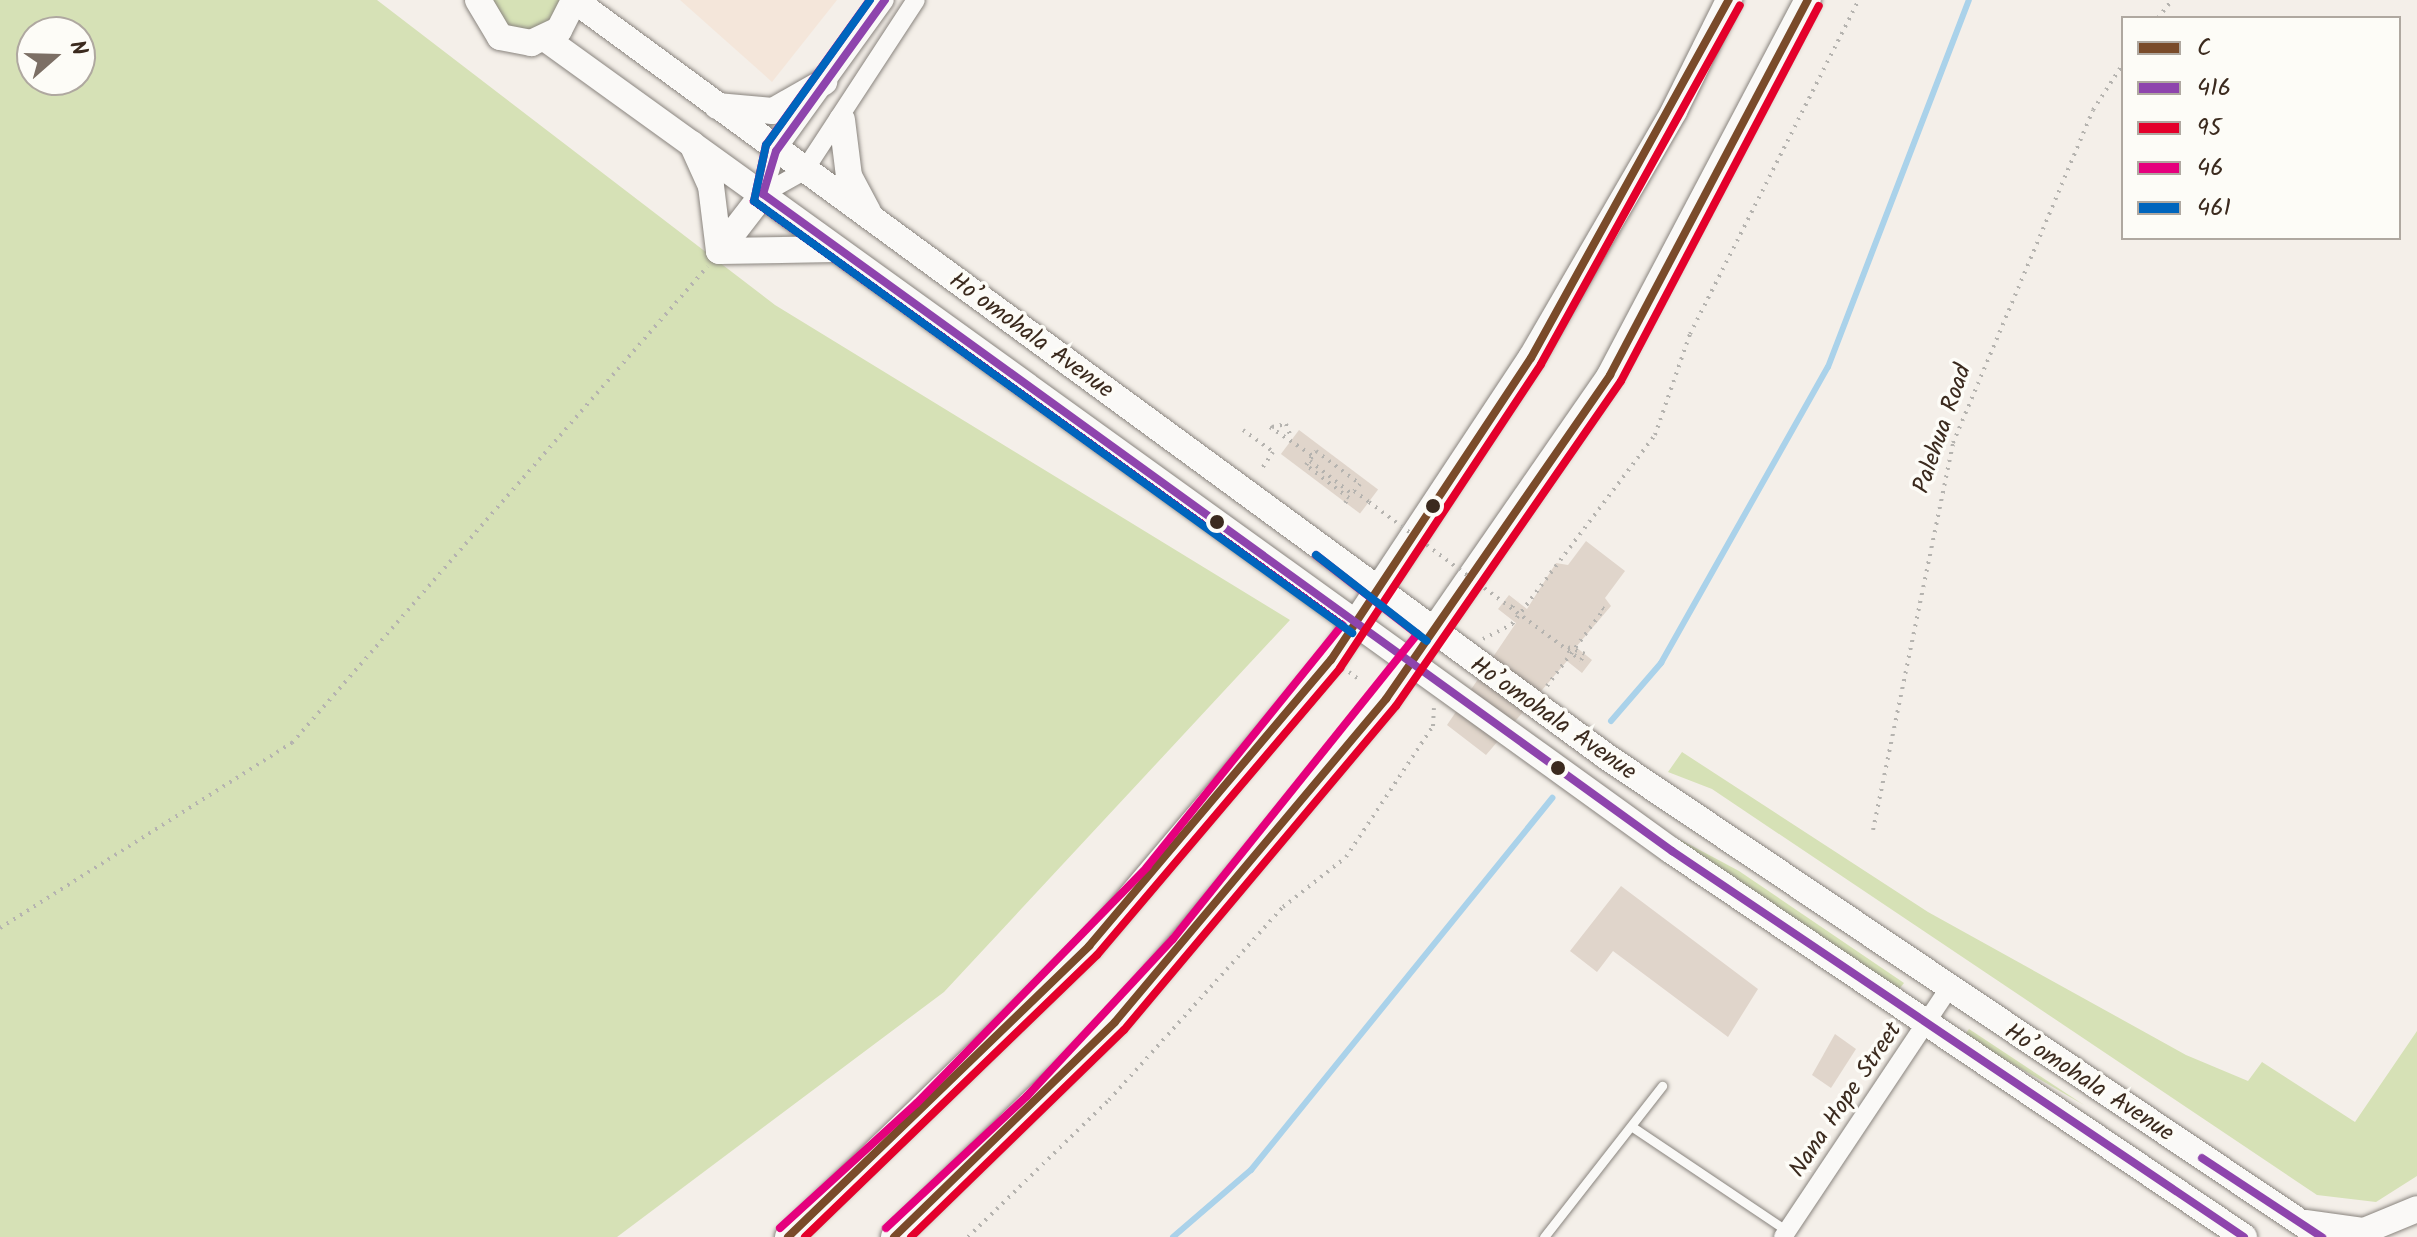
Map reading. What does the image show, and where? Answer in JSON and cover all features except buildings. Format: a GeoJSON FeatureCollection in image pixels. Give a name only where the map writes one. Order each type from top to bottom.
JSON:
{"type":"FeatureCollection","features":[{"type":"Feature","properties":{"kind":"main road"},"geometry":{"type":"LineString","coordinates":[[478,0],[500,37],[546,39]]}},
{"type":"Feature","properties":{"kind":"main road","name":"Ho’omohala Avenue"},"geometry":{"type":"LineString","coordinates":[[2244,1237],[1926,1025],[1411,663],[546,39],[574,0],[711,104],[1382,591],[1434,632],[1948,990],[2322,1237]]}},
{"type":"Feature","properties":{"kind":"main road"},"geometry":{"type":"LineString","coordinates":[[788,1237],[936,1101],[1156,875],[1359,623],[1545,334],[1729,0]]}},
{"type":"Feature","properties":{"kind":"main road"},"geometry":{"type":"LineString","coordinates":[[894,1237],[1036,1104],[1182,947],[1434,632],[1610,375],[1808,0]]}},
{"type":"Feature","properties":{"kind":"main road"},"geometry":{"type":"LineString","coordinates":[[711,104],[773,111],[824,82]]}},
{"type":"Feature","properties":{"kind":"main road"},"geometry":{"type":"LineString","coordinates":[[842,120],[849,176],[880,226]]}},
{"type":"Feature","properties":{"kind":"main road"},"geometry":{"type":"LineString","coordinates":[[690,141],[711,186],[719,251]]}},
{"type":"Feature","properties":{"kind":"main road"},"geometry":{"type":"LineString","coordinates":[[719,251],[763,194]]}},
{"type":"Feature","properties":{"kind":"main road"},"geometry":{"type":"LineString","coordinates":[[719,251],[805,245],[845,253]]}},
{"type":"Feature","properties":{"kind":"main road"},"geometry":{"type":"LineString","coordinates":[[2283,1211],[2351,1232],[2392,1224],[2417,1209]]}},
{"type":"Feature","properties":{"kind":"street"},"geometry":{"type":"LineString","coordinates":[[763,194],[776,151],[885,0]]}},
{"type":"Feature","properties":{"kind":"street"},"geometry":{"type":"LineString","coordinates":[[763,194],[804,171],[842,120],[916,0]]}},
{"type":"Feature","properties":{"kind":"street","name":"Nana Hope Street"},"geometry":{"type":"LineString","coordinates":[[1785,1234],[1948,990]]}},
{"type":"Feature","properties":{"kind":"lane"},"geometry":{"type":"LineString","coordinates":[[1544,1237],[1634,1128],[1662,1086]]}},
{"type":"Feature","properties":{"kind":"lane"},"geometry":{"type":"LineString","coordinates":[[1634,1128],[1785,1234]]}},
{"type":"Feature","properties":{"kind":"path"},"geometry":{"type":"LineString","coordinates":[[1489,630],[1512,624],[1655,435],[1690,334],[1859,0]]}},
{"type":"Feature","properties":{"kind":"path"},"geometry":{"type":"LineString","coordinates":[[2160,16],[2172,0]]}},
{"type":"Feature","properties":{"kind":"path","name":"Palehua Road"},"geometry":{"type":"LineString","coordinates":[[1873,830],[1953,443],[2093,110],[2121,67]]}},
{"type":"Feature","properties":{"kind":"path"},"geometry":{"type":"LineString","coordinates":[[0,928],[292,743],[719,251]]}},
{"type":"Feature","properties":{"kind":"path"},"geometry":{"type":"LineString","coordinates":[[1292,439],[1286,424],[1270,427],[1292,439],[1353,492],[1581,660],[1585,654],[1568,647]]}},
{"type":"Feature","properties":{"kind":"path"},"geometry":{"type":"LineString","coordinates":[[1243,430],[1273,452],[1260,471]]}},
{"type":"Feature","properties":{"kind":"path"},"geometry":{"type":"LineString","coordinates":[[1311,458],[1306,465],[1349,498],[1345,503],[1353,492],[1360,484],[1311,458]]}},
{"type":"Feature","properties":{"kind":"path"},"geometry":{"type":"LineString","coordinates":[[1522,615],[1561,574]]}},
{"type":"Feature","properties":{"kind":"path"},"geometry":{"type":"LineString","coordinates":[[1512,607],[1517,601],[1528,618]]}},
{"type":"Feature","properties":{"kind":"path"},"geometry":{"type":"LineString","coordinates":[[1537,698],[1604,609],[1599,606]]}},
{"type":"Feature","properties":{"kind":"path"},"geometry":{"type":"LineString","coordinates":[[1347,671],[1361,681]]}},
{"type":"Feature","properties":{"kind":"path"},"geometry":{"type":"LineString","coordinates":[[968,1237],[1109,1100],[1283,907],[1341,864],[1433,726],[1431,712]]}},
{"type":"Feature","properties":{"kind":"shaded area"},"geometry":{"type":"Polygon","coordinates":[[[680,0],[837,0],[772,82],[680,0]]]}},
{"type":"Feature","properties":{"kind":"green space"},"geometry":{"type":"Polygon","coordinates":[[[0,0],[377,0],[775,305],[1290,620],[944,992],[617,1237],[0,1237],[0,0]]]}},
{"type":"Feature","properties":{"kind":"green space"},"geometry":{"type":"Polygon","coordinates":[[[485,0],[566,0],[553,26],[511,33],[485,0]]]}},
{"type":"Feature","properties":{"kind":"green space"},"geometry":{"type":"Polygon","coordinates":[[[1682,752],[1928,912],[2186,1055],[2248,1081],[2262,1062],[2355,1122],[2417,1031],[2417,1176],[2376,1202],[2317,1195],[1712,789],[1668,772],[1682,752]]]}},
{"type":"Feature","properties":{"kind":"green space"},"geometry":{"type":"Polygon","coordinates":[[[1681,840],[1739,871],[1904,983],[1895,994],[1679,846],[1681,840]]]}},
{"type":"Feature","properties":{"kind":"green space"},"geometry":{"type":"Polygon","coordinates":[[[1969,1029],[2084,1105],[1964,1036],[1969,1029]]]}},
{"type":"Feature","properties":{"kind":"waterway"},"geometry":{"type":"LineString","coordinates":[[1611,721],[1661,663],[1828,367],[1969,0]]}},
{"type":"Feature","properties":{"kind":"waterway"},"geometry":{"type":"LineString","coordinates":[[1173,1237],[1251,1170],[1552,798]]}},
{"type":"Feature","properties":{"kind":"transit line","name":"46"},"geometry":{"type":"LineString","coordinates":[[780,1228],[917,1103],[1147,867],[1342,625],[754,201],[766,145],[870,0]]}},
{"type":"Feature","properties":{"kind":"transit line","name":"461"},"geometry":{"type":"LineString","coordinates":[[870,0],[766,145],[754,201],[1352,633]]}},
{"type":"Feature","properties":{"kind":"transit line","name":"416"},"geometry":{"type":"LineString","coordinates":[[885,0],[776,151],[763,194],[1672,851],[2244,1237]]}},
{"type":"Feature","properties":{"kind":"transit line","name":"C"},"geometry":{"type":"LineString","coordinates":[[788,1237],[1089,946],[1331,660],[1531,358],[1729,0]]}},
{"type":"Feature","properties":{"kind":"transit line","name":"C"},"geometry":{"type":"LineString","coordinates":[[894,1237],[1115,1022],[1386,699],[1610,375],[1808,0]]}},
{"type":"Feature","properties":{"kind":"transit line","name":"95"},"geometry":{"type":"LineString","coordinates":[[805,1237],[1097,955],[1340,668],[1541,364],[1740,5]]}},
{"type":"Feature","properties":{"kind":"transit line","name":"95"},"geometry":{"type":"LineString","coordinates":[[911,1237],[1124,1030],[1396,706],[1621,381],[1819,6]]}},
{"type":"Feature","properties":{"kind":"transit line","name":"46"},"geometry":{"type":"LineString","coordinates":[[886,1228],[1027,1096],[1173,939],[1417,634],[1316,555]]}},
{"type":"Feature","properties":{"kind":"transit line","name":"461"},"geometry":{"type":"LineString","coordinates":[[1316,555],[1427,641]]}},
{"type":"Feature","properties":{"kind":"transit line","name":"416"},"geometry":{"type":"LineString","coordinates":[[2202,1158],[2322,1237]]}}]}
